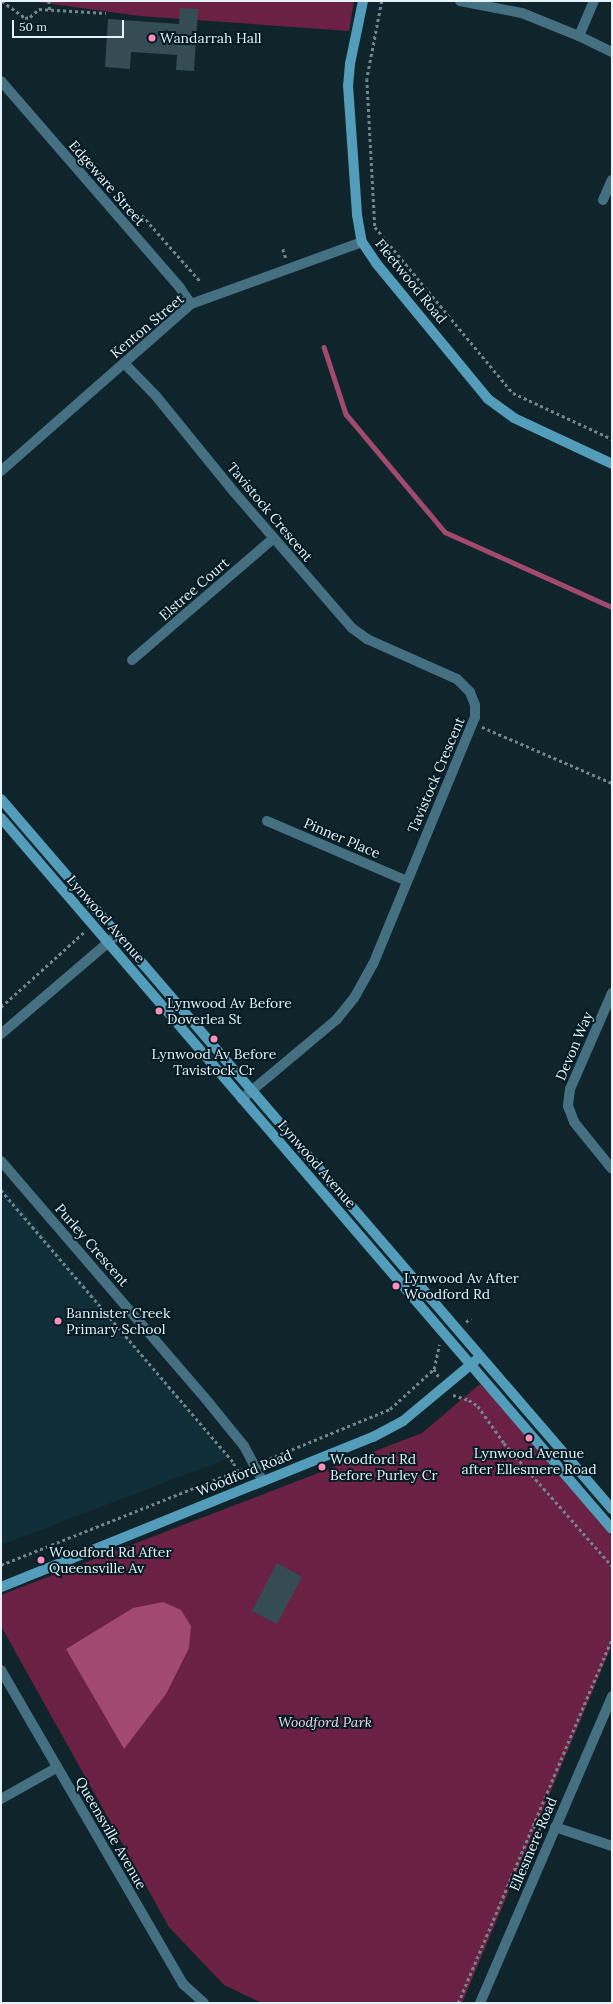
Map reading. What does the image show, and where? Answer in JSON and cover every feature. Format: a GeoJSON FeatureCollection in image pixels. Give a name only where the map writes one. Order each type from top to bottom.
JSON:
{"type":"FeatureCollection","features":[{"type":"Feature","properties":{"kind":"street","name":"Fleetwood Road"},"geometry":{"type":"LineString","coordinates":[[364,1],[350,64],[348,85],[357,215],[362,242],[376,263],[488,399],[514,418],[612,464]]}},
{"type":"Feature","properties":{"kind":"street"},"geometry":{"type":"LineString","coordinates":[[460,1],[522,13],[580,36],[612,52]]}},
{"type":"Feature","properties":{"kind":"street"},"geometry":{"type":"LineString","coordinates":[[580,36],[594,1]]}},
{"type":"Feature","properties":{"kind":"street","name":"Edgeware Street"},"geometry":{"type":"LineString","coordinates":[[1,81],[180,288],[192,304]]}},
{"type":"Feature","properties":{"kind":"street"},"geometry":{"type":"LineString","coordinates":[[603,200],[612,180]]}},
{"type":"Feature","properties":{"kind":"street","name":"Kenton Street"},"geometry":{"type":"LineString","coordinates":[[1,471],[192,304],[362,242]]}},
{"type":"Feature","properties":{"kind":"street","name":"Tavistock Crescent"},"geometry":{"type":"LineString","coordinates":[[124,363],[156,396],[274,538],[352,628],[367,640],[457,679],[470,692],[475,705],[475,717],[373,964],[354,998],[336,1020],[242,1099]]}},
{"type":"Feature","properties":{"kind":"street","name":"Elstree Court"},"geometry":{"type":"LineString","coordinates":[[132,660],[274,538]]}},
{"type":"Feature","properties":{"kind":"street","name":"Lynwood Avenue"},"geometry":{"type":"LineString","coordinates":[[1,799],[612,1509]]}},
{"type":"Feature","properties":{"kind":"street","name":"Lynwood Avenue"},"geometry":{"type":"LineString","coordinates":[[1,818],[612,1529]]}},
{"type":"Feature","properties":{"kind":"street","name":"Pinner Place"},"geometry":{"type":"LineString","coordinates":[[267,821],[406,881]]}},
{"type":"Feature","properties":{"kind":"street"},"geometry":{"type":"LineString","coordinates":[[1,1034],[118,935]]}},
{"type":"Feature","properties":{"kind":"street","name":"Devon Way"},"geometry":{"type":"LineString","coordinates":[[612,993],[570,1089],[568,1106],[574,1122],[612,1169]]}},
{"type":"Feature","properties":{"kind":"street","name":"Purley Crescent"},"geometry":{"type":"LineString","coordinates":[[1,1161],[209,1403],[244,1446],[263,1481]]}},
{"type":"Feature","properties":{"kind":"street","name":"Woodford Road"},"geometry":{"type":"LineString","coordinates":[[1,1587],[385,1431],[403,1421],[480,1357]]}},
{"type":"Feature","properties":{"kind":"street","name":"Queensville Avenue"},"geometry":{"type":"LineString","coordinates":[[1,1670],[56,1768],[183,1984],[204,2003]]}},
{"type":"Feature","properties":{"kind":"street","name":"Ellesmere Road"},"geometry":{"type":"LineString","coordinates":[[480,2003],[612,1696]]}},
{"type":"Feature","properties":{"kind":"street"},"geometry":{"type":"LineString","coordinates":[[1,1799],[56,1768]]}},
{"type":"Feature","properties":{"kind":"street"},"geometry":{"type":"LineString","coordinates":[[555,1827],[612,1846]]}},
{"type":"Feature","properties":{"kind":"path"},"geometry":{"type":"LineString","coordinates":[[2,1],[25,18],[30,17],[39,9],[106,14]]}},
{"type":"Feature","properties":{"kind":"path"},"geometry":{"type":"LineString","coordinates":[[49,1],[50,10]]}},
{"type":"Feature","properties":{"kind":"path"},"geometry":{"type":"LineString","coordinates":[[382,1],[367,78],[375,227],[513,393],[612,439]]}},
{"type":"Feature","properties":{"kind":"path"},"geometry":{"type":"LineString","coordinates":[[142,215],[200,281]]}},
{"type":"Feature","properties":{"kind":"path"},"geometry":{"type":"LineString","coordinates":[[472,723],[612,783]]}},
{"type":"Feature","properties":{"kind":"path"},"geometry":{"type":"LineString","coordinates":[[1,1007],[84,935],[86,927],[90,922]]}},
{"type":"Feature","properties":{"kind":"path"},"geometry":{"type":"LineString","coordinates":[[1,1190],[234,1463],[236,1471]]}},
{"type":"Feature","properties":{"kind":"path"},"geometry":{"type":"LineString","coordinates":[[1,1565],[390,1409],[434,1369],[453,1395],[469,1400],[478,1406],[504,1443],[612,1566]]}},
{"type":"Feature","properties":{"kind":"path"},"geometry":{"type":"LineString","coordinates":[[458,2003],[612,1638]]}},
{"type":"Feature","properties":{"kind":"shaded area","name":"Bannister Creek Primary School"},"geometry":{"type":"Polygon","coordinates":[[[1,1184],[229,1458],[1,1545],[1,1184]]]}},
{"type":"Feature","properties":{"kind":"shaded area"},"geometry":{"type":"Polygon","coordinates":[[[163,1602],[181,1610],[191,1626],[189,1648],[166,1694],[124,1749],[66,1649],[133,1608],[163,1602]]]}},
{"type":"Feature","properties":{"kind":"green space"},"geometry":{"type":"Polygon","coordinates":[[[30,1],[354,1],[349,31],[140,16],[30,1]]]}},
{"type":"Feature","properties":{"kind":"green space","name":"Woodford Park"},"geometry":{"type":"Polygon","coordinates":[[[480,1384],[529,1434],[612,1537],[612,1645],[462,2003],[262,2003],[224,1985],[169,1927],[1,1626],[1,1595],[422,1433],[480,1384]]]}},
{"type":"Feature","properties":{"kind":"building","name":"Wandarrah Hall"},"geometry":{"type":"Polygon","coordinates":[[[180,8],[198,9],[194,71],[176,70],[177,55],[131,52],[130,69],[105,67],[108,19],[179,24],[180,8]]]}},
{"type":"Feature","properties":{"kind":"building"},"geometry":{"type":"Polygon","coordinates":[[[277,1563],[302,1577],[277,1624],[252,1611],[277,1563]]]}},
{"type":"Feature","properties":{"kind":"waterway"},"geometry":{"type":"LineString","coordinates":[[324,347],[346,414],[445,532],[612,607]]}},
{"type":"Feature","properties":{"kind":"place","name":"Wandarrah Hall"},"geometry":{"type":"Point","coordinates":[152,38]}},
{"type":"Feature","properties":{"kind":"place","name":"Lynwood Av Before Doverlea St"},"geometry":{"type":"Point","coordinates":[159,1011]}},
{"type":"Feature","properties":{"kind":"place","name":"Lynwood Av Before Tavistock Cr"},"geometry":{"type":"Point","coordinates":[214,1039]}},
{"type":"Feature","properties":{"kind":"place","name":"Lynwood Av After Woodford Rd"},"geometry":{"type":"Point","coordinates":[396,1286]}},
{"type":"Feature","properties":{"kind":"place","name":"Bannister Creek Primary School"},"geometry":{"type":"Point","coordinates":[58,1321]}},
{"type":"Feature","properties":{"kind":"place","name":"Lynwood Avenue after Ellesmere Road"},"geometry":{"type":"Point","coordinates":[529,1438]}},
{"type":"Feature","properties":{"kind":"place","name":"Woodford Rd Before Purley Cr"},"geometry":{"type":"Point","coordinates":[322,1467]}},
{"type":"Feature","properties":{"kind":"place","name":"Woodford Rd After Queensville Av"},"geometry":{"type":"Point","coordinates":[41,1560]}}]}
